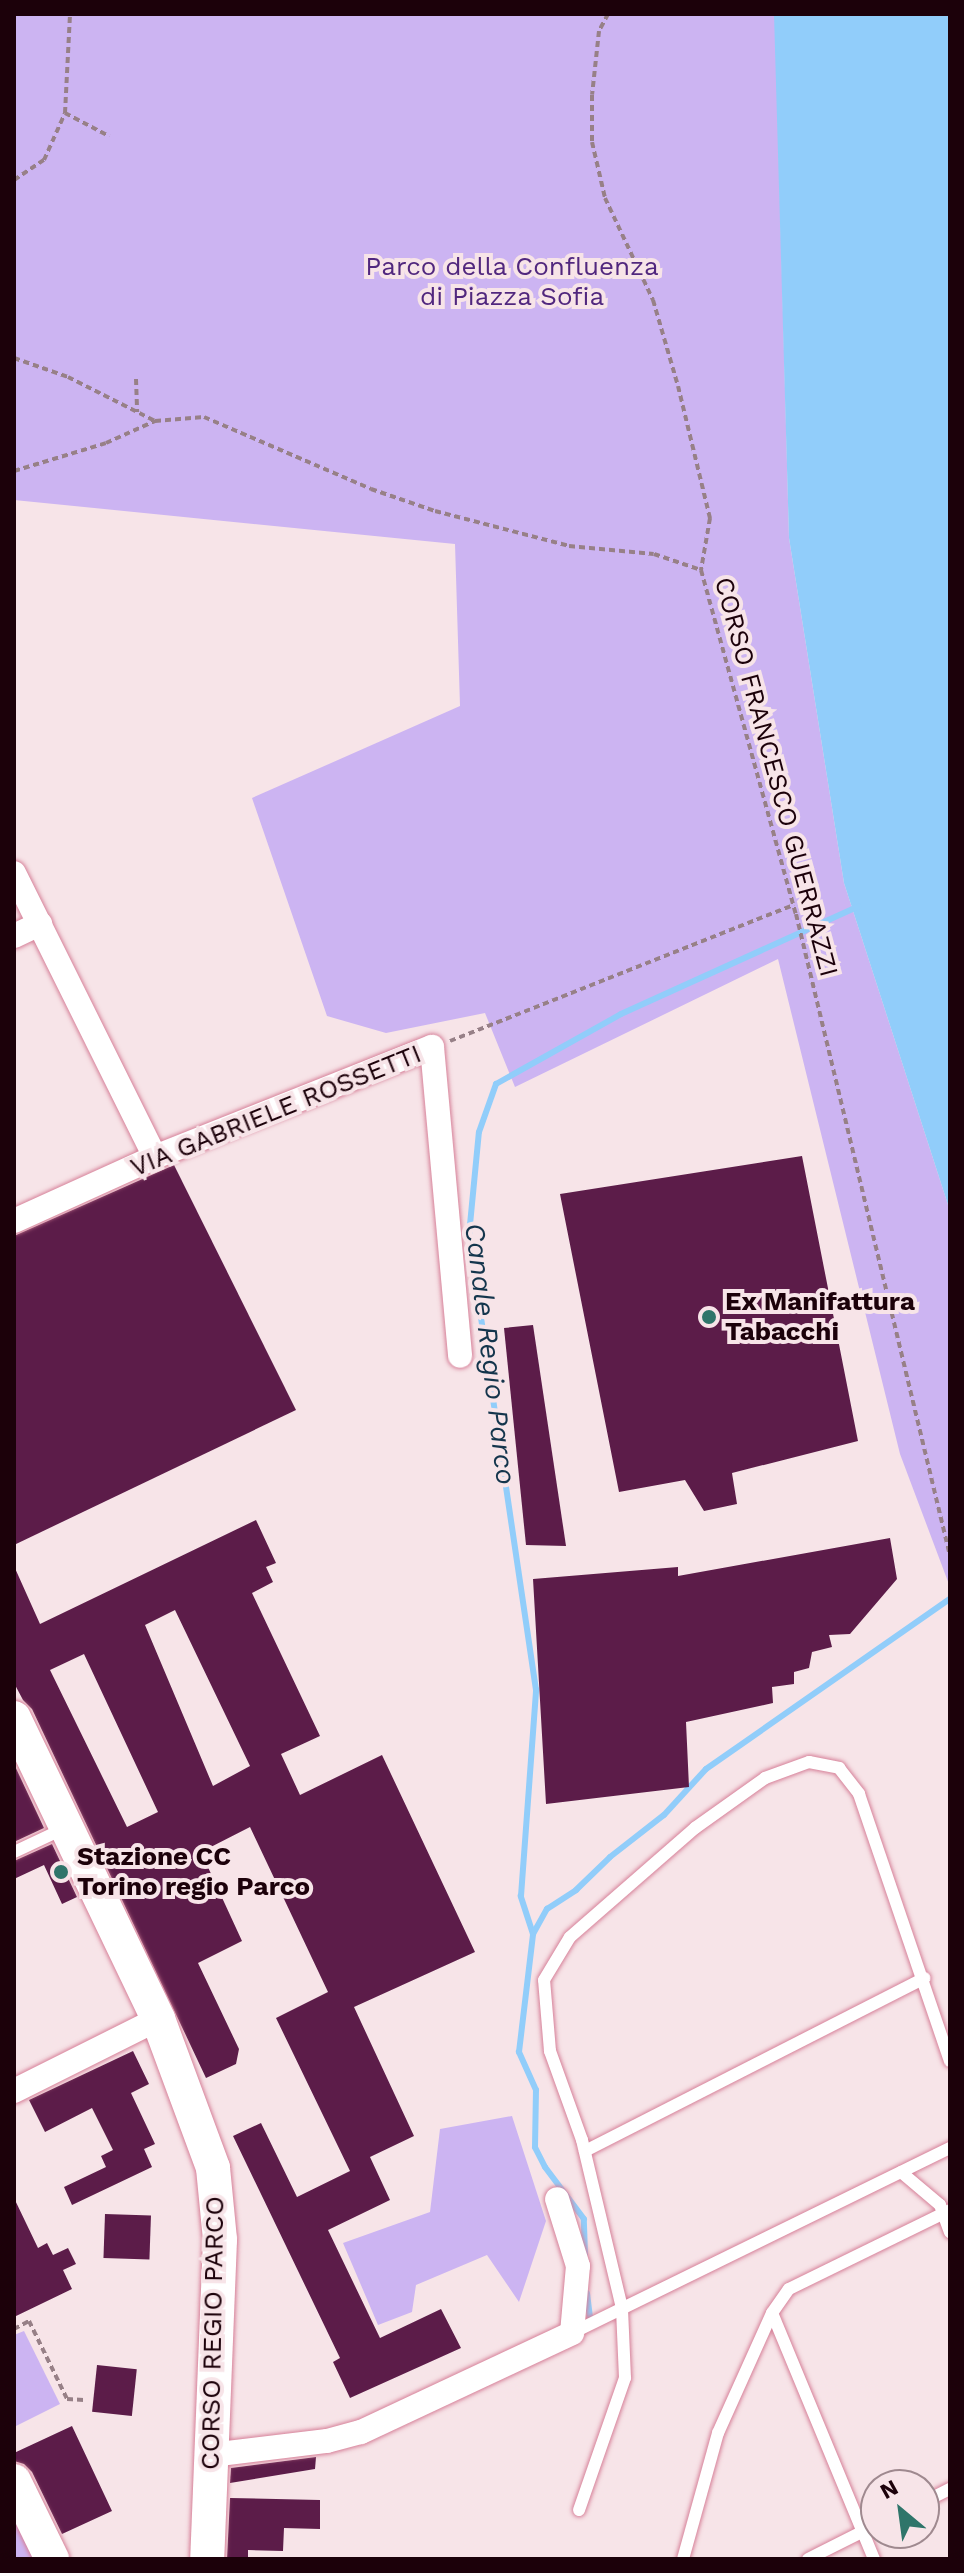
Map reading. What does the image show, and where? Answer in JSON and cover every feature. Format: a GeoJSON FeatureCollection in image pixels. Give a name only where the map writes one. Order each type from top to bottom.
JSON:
{"type":"FeatureCollection","features":[{"type":"Feature","properties":{"kind":"street"},"geometry":{"type":"LineString","coordinates":[[14,873],[155,1157]]}},
{"type":"Feature","properties":{"kind":"street"},"geometry":{"type":"LineString","coordinates":[[14,936],[40,924]]}},
{"type":"Feature","properties":{"kind":"street","name":"VIA GABRIELE ROSSETTI"},"geometry":{"type":"LineString","coordinates":[[14,1221],[155,1157],[432,1047],[460,1356]]}},
{"type":"Feature","properties":{"kind":"street","name":"CORSO REGIO PARCO"},"geometry":{"type":"LineString","coordinates":[[14,1718],[158,2019],[204,2135],[218,2198],[219,2285],[207,2559]]}},
{"type":"Feature","properties":{"kind":"street"},"geometry":{"type":"LineString","coordinates":[[15,2088],[158,2019]]}},
{"type":"Feature","properties":{"kind":"street"},"geometry":{"type":"LineString","coordinates":[[211,2455],[327,2441],[361,2432],[572,2333],[578,2266],[557,2199]]}},
{"type":"Feature","properties":{"kind":"street"},"geometry":{"type":"LineString","coordinates":[[14,2481],[52,2559]]}},
{"type":"Feature","properties":{"kind":"lane"},"geometry":{"type":"LineString","coordinates":[[579,2510],[625,2378],[622,2308],[585,2151],[550,2051],[544,1980],[570,1937],[695,1828],[765,1778],[809,1762],[839,1768],[859,1794],[950,2061]]}},
{"type":"Feature","properties":{"kind":"lane"},"geometry":{"type":"LineString","coordinates":[[14,1852],[66,1828]]}},
{"type":"Feature","properties":{"kind":"lane"},"geometry":{"type":"LineString","coordinates":[[585,2151],[924,1978]]}},
{"type":"Feature","properties":{"kind":"lane"},"geometry":{"type":"LineString","coordinates":[[572,2333],[950,2148]]}},
{"type":"Feature","properties":{"kind":"lane"},"geometry":{"type":"LineString","coordinates":[[901,2172],[946,2212],[950,2232]]}},
{"type":"Feature","properties":{"kind":"lane"},"geometry":{"type":"LineString","coordinates":[[683,2559],[718,2433],[772,2313],[789,2289],[946,2212]]}},
{"type":"Feature","properties":{"kind":"lane"},"geometry":{"type":"LineString","coordinates":[[772,2313],[860,2525]]}},
{"type":"Feature","properties":{"kind":"lane"},"geometry":{"type":"LineString","coordinates":[[808,2559],[860,2533]]}},
{"type":"Feature","properties":{"kind":"path"},"geometry":{"type":"LineString","coordinates":[[14,180],[44,160],[65,113],[70,14]]}},
{"type":"Feature","properties":{"kind":"path","name":"CORSO FRANCESCO GUERRAZZI"},"geometry":{"type":"LineString","coordinates":[[608,14],[599,31],[592,95],[592,142],[605,198],[653,300],[678,386],[710,518],[701,570],[794,905],[950,1556]]}},
{"type":"Feature","properties":{"kind":"path"},"geometry":{"type":"LineString","coordinates":[[65,113],[109,136]]}},
{"type":"Feature","properties":{"kind":"path"},"geometry":{"type":"LineString","coordinates":[[14,358],[68,377],[155,421]]}},
{"type":"Feature","properties":{"kind":"path"},"geometry":{"type":"LineString","coordinates":[[136,379],[137,412]]}},
{"type":"Feature","properties":{"kind":"path"},"geometry":{"type":"LineString","coordinates":[[14,471],[106,443],[155,421],[204,417],[371,489],[435,511],[569,546],[654,554],[701,570]]}},
{"type":"Feature","properties":{"kind":"path"},"geometry":{"type":"LineString","coordinates":[[432,1047],[794,905]]}},
{"type":"Feature","properties":{"kind":"path"},"geometry":{"type":"LineString","coordinates":[[14,2329],[29,2321],[67,2399],[84,2400]]}},
{"type":"Feature","properties":{"kind":"green space","name":"Parco della Confluenza di Piazza Sofia"},"geometry":{"type":"Polygon","coordinates":[[[14,14],[775,14],[789,538],[844,883],[950,1211],[950,1587],[900,1454],[778,959],[515,1087],[485,1013],[386,1033],[327,1016],[252,798],[460,706],[455,544],[14,500],[14,14]]]}},
{"type":"Feature","properties":{"kind":"green space"},"geometry":{"type":"Polygon","coordinates":[[[512,2116],[546,2221],[519,2302],[487,2255],[416,2285],[412,2312],[378,2325],[343,2243],[430,2212],[440,2129],[512,2116]]]}},
{"type":"Feature","properties":{"kind":"green space"},"geometry":{"type":"Polygon","coordinates":[[[24,2331],[60,2404],[14,2427],[14,2335],[24,2331]]]}},
{"type":"Feature","properties":{"kind":"green space"},"geometry":{"type":"Polygon","coordinates":[[[14,2515],[35,2559],[14,2559],[14,2515]]]}},
{"type":"Feature","properties":{"kind":"water"},"geometry":{"type":"Polygon","coordinates":[[[774,14],[950,14],[950,1211],[844,883],[789,538],[774,14]]]}},
{"type":"Feature","properties":{"kind":"building","name":"Ex Manifattura Tabacchi"},"geometry":{"type":"Polygon","coordinates":[[[802,1156],[858,1441],[732,1473],[737,1504],[704,1511],[685,1480],[619,1492],[560,1194],[802,1156]]]}},
{"type":"Feature","properties":{"kind":"building"},"geometry":{"type":"Polygon","coordinates":[[[174,1165],[296,1410],[14,1545],[14,1236],[174,1165]]]}},
{"type":"Feature","properties":{"kind":"building"},"geometry":{"type":"Polygon","coordinates":[[[533,1325],[566,1546],[526,1545],[504,1328],[533,1325]]]}},
{"type":"Feature","properties":{"kind":"building"},"geometry":{"type":"Polygon","coordinates":[[[256,1520],[276,1563],[266,1567],[273,1582],[252,1593],[320,1736],[281,1754],[300,1795],[382,1755],[475,1952],[354,2007],[414,2136],[370,2157],[390,2200],[328,2230],[380,2338],[441,2309],[461,2348],[350,2398],[333,2362],[340,2358],[233,2136],[261,2123],[297,2197],[350,2171],[276,2018],[328,1992],[250,1827],[201,1852],[242,1941],[198,1963],[239,2049],[236,2064],[206,2078],[32,1709],[14,1683],[14,1566],[40,1624],[256,1520]],[[175,1610],[145,1625],[213,1786],[250,1766],[175,1610]],[[84,1654],[50,1670],[127,1827],[158,1812],[84,1654]]]}},
{"type":"Feature","properties":{"kind":"building"},"geometry":{"type":"Polygon","coordinates":[[[890,1538],[897,1579],[850,1634],[829,1635],[832,1647],[812,1652],[809,1668],[794,1672],[794,1684],[772,1687],[773,1703],[686,1722],[689,1787],[546,1804],[533,1579],[678,1567],[678,1576],[890,1538]]]}},
{"type":"Feature","properties":{"kind":"building"},"geometry":{"type":"Polygon","coordinates":[[[14,1764],[44,1828],[14,1842],[14,1764]]]}},
{"type":"Feature","properties":{"kind":"building","name":"Stazione CC Torino regio Parco"},"geometry":{"type":"Polygon","coordinates":[[[52,1844],[77,1897],[62,1904],[44,1865],[14,1879],[14,1861],[52,1844]]]}},
{"type":"Feature","properties":{"kind":"building"},"geometry":{"type":"Polygon","coordinates":[[[133,2051],[149,2084],[131,2093],[155,2144],[144,2149],[152,2167],[72,2205],[64,2187],[106,2167],[101,2156],[113,2150],[92,2108],[45,2132],[29,2100],[133,2051]]]}},
{"type":"Feature","properties":{"kind":"building"},"geometry":{"type":"Polygon","coordinates":[[[14,2198],[38,2248],[47,2243],[53,2255],[68,2248],[76,2264],[63,2270],[72,2289],[14,2317],[14,2198]]]}},
{"type":"Feature","properties":{"kind":"building"},"geometry":{"type":"Polygon","coordinates":[[[105,2214],[151,2216],[149,2260],[103,2258],[105,2214]]]}},
{"type":"Feature","properties":{"kind":"building"},"geometry":{"type":"Polygon","coordinates":[[[97,2365],[137,2369],[132,2416],[92,2412],[97,2365]]]}},
{"type":"Feature","properties":{"kind":"building"},"geometry":{"type":"Polygon","coordinates":[[[72,2426],[112,2511],[62,2534],[32,2472],[24,2464],[14,2461],[14,2453],[72,2426]]]}},
{"type":"Feature","properties":{"kind":"building"},"geometry":{"type":"Polygon","coordinates":[[[316,2457],[315,2469],[230,2483],[231,2468],[316,2457]]]}},
{"type":"Feature","properties":{"kind":"building"},"geometry":{"type":"Polygon","coordinates":[[[230,2498],[320,2500],[320,2529],[284,2528],[283,2551],[248,2550],[248,2559],[227,2559],[230,2498]]]}},
{"type":"Feature","properties":{"kind":"waterway","name":"Canale Regio Parco"},"geometry":{"type":"LineString","coordinates":[[533,1934],[521,1896],[536,1690],[469,1235],[479,1132],[496,1084],[621,1014],[859,906]]}},
{"type":"Feature","properties":{"kind":"waterway","name":"Canale Regio Parco"},"geometry":{"type":"LineString","coordinates":[[585,2254],[584,2219],[545,2167],[535,2147],[536,2090],[519,2052],[533,1934],[547,1909],[576,1890],[610,1857],[664,1815],[706,1769],[950,1599]]}},
{"type":"Feature","properties":{"kind":"waterway","name":"Canale Regio Parco"},"geometry":{"type":"LineString","coordinates":[[587,2293],[590,2317]]}},
{"type":"Feature","properties":{"kind":"place","name":"Ex Manifattura Tabacchi"},"geometry":{"type":"Point","coordinates":[709,1317]}},
{"type":"Feature","properties":{"kind":"place","name":"Stazione CC Torino regio Parco"},"geometry":{"type":"Point","coordinates":[61,1872]}}]}
